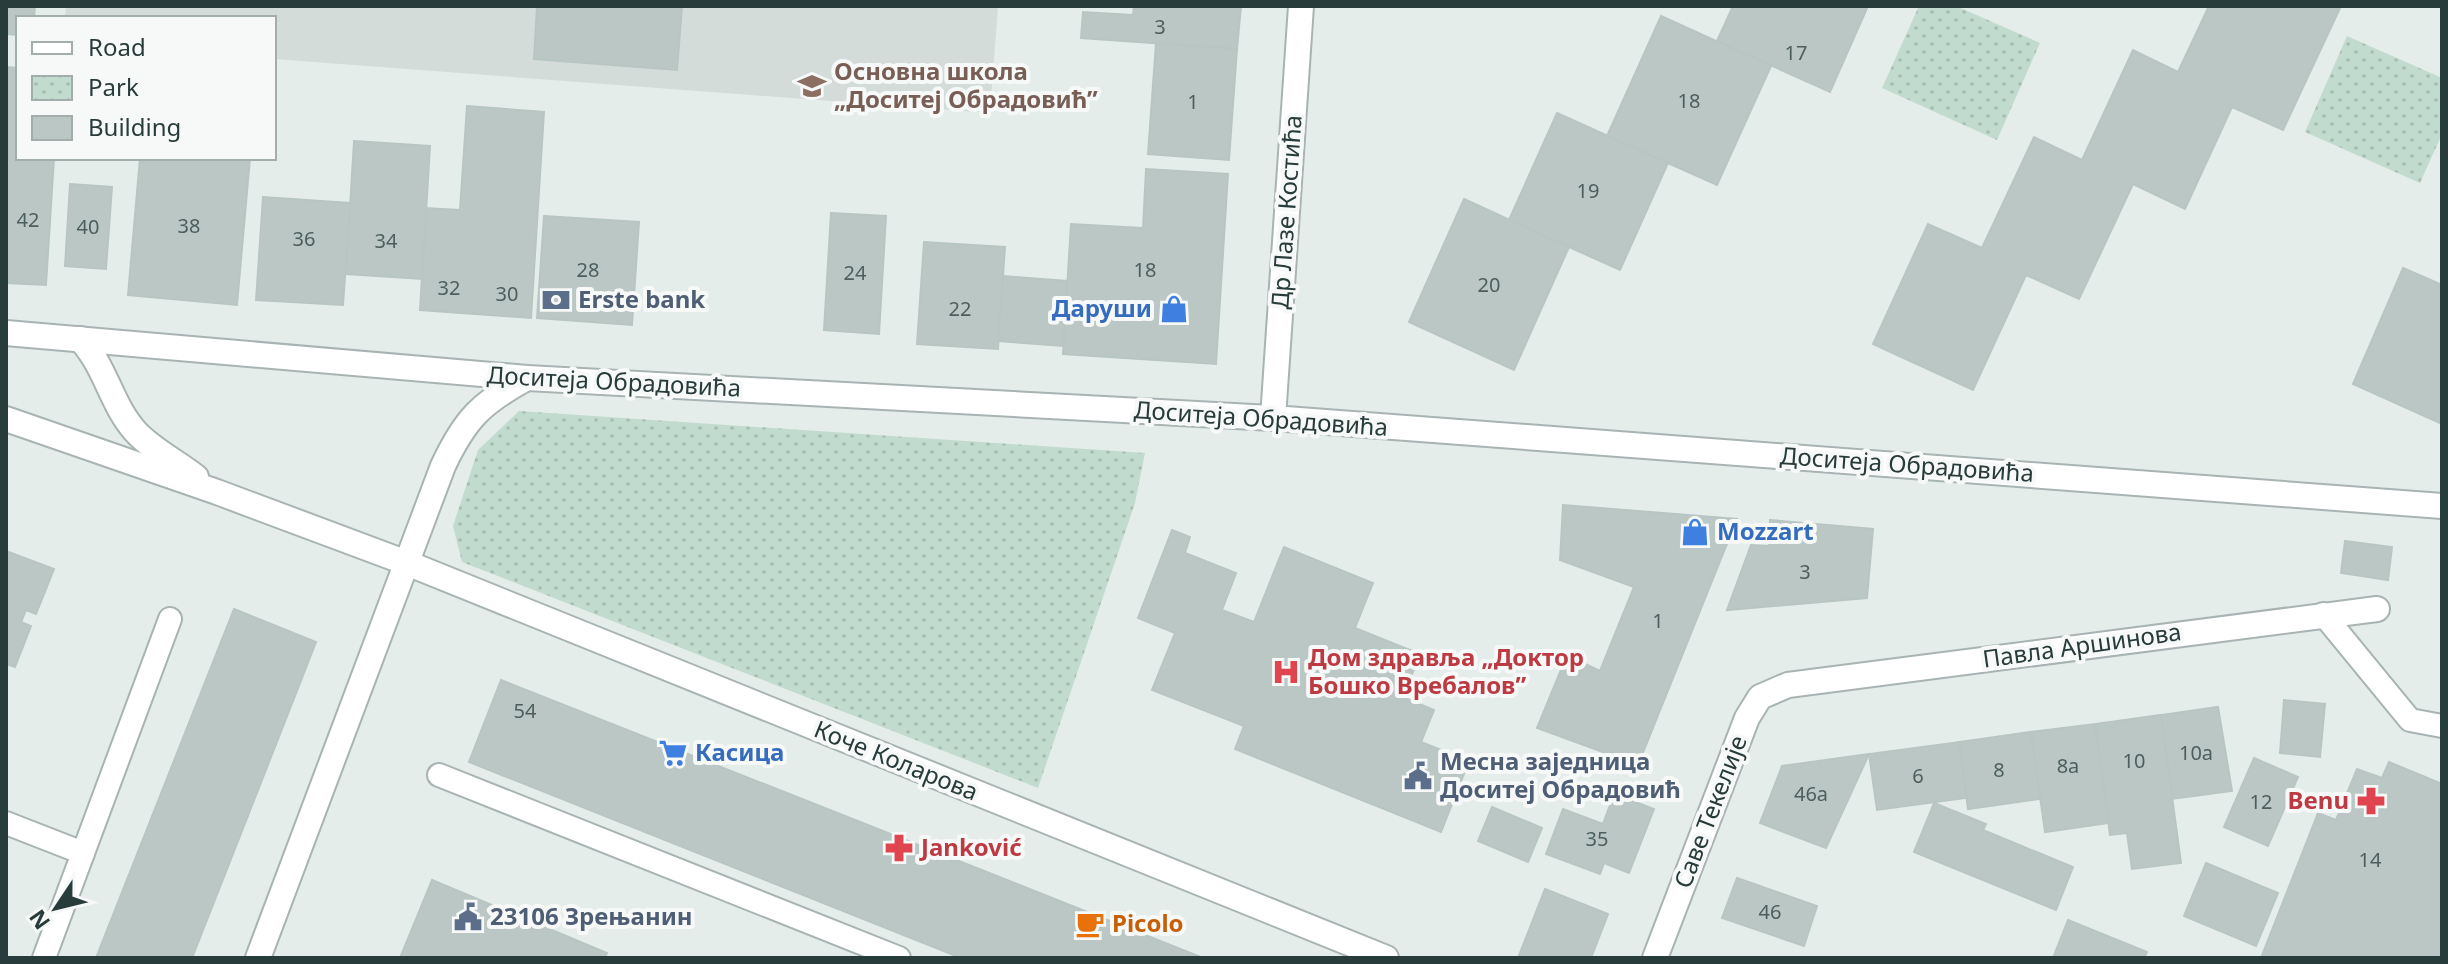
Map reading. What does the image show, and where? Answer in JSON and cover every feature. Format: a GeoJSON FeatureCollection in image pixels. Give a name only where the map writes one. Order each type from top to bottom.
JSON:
{"type":"FeatureCollection","features":[{"type":"Feature","properties":{"kind":"street","name":"Др Лазе Костића"},"geometry":{"type":"LineString","coordinates":[[1273,418],[1301,6]]}},
{"type":"Feature","properties":{"kind":"street","name":"Доситеја Обрадовића"},"geometry":{"type":"LineString","coordinates":[[6,333],[527,378],[1273,418],[2442,506]]}},
{"type":"Feature","properties":{"kind":"street"},"geometry":{"type":"LineString","coordinates":[[80,339],[94,355],[120,409],[136,432],[217,492]]}},
{"type":"Feature","properties":{"kind":"street"},"geometry":{"type":"LineString","coordinates":[[258,958],[455,440],[471,416],[496,395],[527,378]]}},
{"type":"Feature","properties":{"kind":"street"},"geometry":{"type":"LineString","coordinates":[[6,419],[217,492]]}},
{"type":"Feature","properties":{"kind":"street","name":"Коче Коларова"},"geometry":{"type":"LineString","coordinates":[[217,492],[407,563],[1386,958]]}},
{"type":"Feature","properties":{"kind":"street","name":"Павла Аршинова"},"geometry":{"type":"LineString","coordinates":[[1788,685],[2377,609]]}},
{"type":"Feature","properties":{"kind":"street","name":"Саве Текелије"},"geometry":{"type":"LineString","coordinates":[[1655,958],[1747,718],[1760,697],[1788,685]]}},
{"type":"Feature","properties":{"kind":"lane"},"geometry":{"type":"LineString","coordinates":[[2323,614],[2410,720],[2442,726]]}},
{"type":"Feature","properties":{"kind":"lane"},"geometry":{"type":"LineString","coordinates":[[44,958],[170,619]]}},
{"type":"Feature","properties":{"kind":"lane"},"geometry":{"type":"LineString","coordinates":[[439,775],[899,958]]}},
{"type":"Feature","properties":{"kind":"lane"},"geometry":{"type":"LineString","coordinates":[[6,823],[83,853]]}},
{"type":"Feature","properties":{"kind":"shaded area","name":"Основна школа „Доситеј Обрадовић”"},"geometry":{"type":"Polygon","coordinates":[[[66,6],[998,6],[990,113],[276,59],[276,16],[65,16],[66,6]]]}},
{"type":"Feature","properties":{"kind":"green space"},"geometry":{"type":"Polygon","coordinates":[[[1919,6],[1956,6],[2040,43],[1997,140],[1882,88],[1919,6]]]}},
{"type":"Feature","properties":{"kind":"green space"},"geometry":{"type":"Polygon","coordinates":[[[2347,36],[2442,78],[2442,134],[2420,183],[2305,132],[2347,36]]]}},
{"type":"Feature","properties":{"kind":"green space"},"geometry":{"type":"Polygon","coordinates":[[[519,411],[1145,453],[1135,503],[1038,788],[462,562],[453,526],[478,450],[519,411]]]}},
{"type":"Feature","properties":{"kind":"building"},"geometry":{"type":"Polygon","coordinates":[[[6,6],[35,6],[34,16],[16,16],[16,35],[6,34],[6,6]]]}},
{"type":"Feature","properties":{"kind":"building"},"geometry":{"type":"Polygon","coordinates":[[[537,6],[682,6],[677,70],[534,59],[537,6]]]}},
{"type":"Feature","properties":{"kind":"building"},"geometry":{"type":"Polygon","coordinates":[[[1134,6],[1241,6],[1237,49],[1081,38],[1083,12],[1133,15],[1134,6]]]}},
{"type":"Feature","properties":{"kind":"building"},"geometry":{"type":"Polygon","coordinates":[[[1733,6],[1868,6],[1830,92],[1717,41],[1733,6]]]}},
{"type":"Feature","properties":{"kind":"building"},"geometry":{"type":"Polygon","coordinates":[[[2209,6],[2341,6],[2283,130],[2232,107],[2185,209],[2133,184],[2079,299],[2026,275],[1973,390],[1873,344],[1928,224],[1982,248],[2034,137],[2082,160],[2133,50],[2178,72],[2209,6]]]}},
{"type":"Feature","properties":{"kind":"building"},"geometry":{"type":"Polygon","coordinates":[[[1661,16],[1771,66],[1717,185],[1607,136],[1661,16]]]}},
{"type":"Feature","properties":{"kind":"building"},"geometry":{"type":"Polygon","coordinates":[[[1156,43],[1237,49],[1229,160],[1148,154],[1156,43]]]}},
{"type":"Feature","properties":{"kind":"building"},"geometry":{"type":"Polygon","coordinates":[[[6,67],[16,68],[16,160],[54,160],[46,285],[6,283],[6,67]]]}},
{"type":"Feature","properties":{"kind":"building"},"geometry":{"type":"Polygon","coordinates":[[[467,106],[544,112],[531,318],[420,310],[426,208],[460,210],[467,106]]]}},
{"type":"Feature","properties":{"kind":"building"},"geometry":{"type":"Polygon","coordinates":[[[1557,113],[1668,163],[1620,270],[1509,220],[1557,113]]]}},
{"type":"Feature","properties":{"kind":"building"},"geometry":{"type":"Polygon","coordinates":[[[354,141],[430,146],[422,279],[346,274],[354,141]]]}},
{"type":"Feature","properties":{"kind":"building"},"geometry":{"type":"Polygon","coordinates":[[[140,160],[250,160],[237,305],[128,295],[140,160]]]}},
{"type":"Feature","properties":{"kind":"building"},"geometry":{"type":"Polygon","coordinates":[[[1146,169],[1228,174],[1216,364],[1063,354],[1071,224],[1143,228],[1146,169]]]}},
{"type":"Feature","properties":{"kind":"building"},"geometry":{"type":"Polygon","coordinates":[[[70,184],[112,187],[106,269],[65,266],[70,184]]]}},
{"type":"Feature","properties":{"kind":"building"},"geometry":{"type":"Polygon","coordinates":[[[263,197],[350,203],[343,305],[256,300],[263,197]]]}},
{"type":"Feature","properties":{"kind":"building"},"geometry":{"type":"Polygon","coordinates":[[[1464,199],[1569,247],[1514,370],[1409,322],[1464,199]]]}},
{"type":"Feature","properties":{"kind":"building"},"geometry":{"type":"Polygon","coordinates":[[[831,213],[886,216],[879,334],[824,330],[831,213]]]}},
{"type":"Feature","properties":{"kind":"building"},"geometry":{"type":"Polygon","coordinates":[[[544,216],[639,222],[632,325],[537,318],[544,216]]]}},
{"type":"Feature","properties":{"kind":"building"},"geometry":{"type":"Polygon","coordinates":[[[924,242],[1005,247],[998,349],[917,344],[924,242]]]}},
{"type":"Feature","properties":{"kind":"building"},"geometry":{"type":"Polygon","coordinates":[[[2403,268],[2442,285],[2442,424],[2353,384],[2403,268]]]}},
{"type":"Feature","properties":{"kind":"building"},"geometry":{"type":"Polygon","coordinates":[[[1003,276],[1067,281],[1063,346],[998,341],[1003,276]]]}},
{"type":"Feature","properties":{"kind":"building"},"geometry":{"type":"Polygon","coordinates":[[[1563,505],[1737,519],[1638,765],[1537,728],[1567,655],[1600,671],[1634,587],[1560,560],[1563,505]]]}},
{"type":"Feature","properties":{"kind":"building"},"geometry":{"type":"Polygon","coordinates":[[[1770,520],[1873,529],[1867,598],[1727,610],[1751,545],[1769,546],[1770,520]]]}},
{"type":"Feature","properties":{"kind":"building","name":"Дом здравља „Доктор Бошко Вребалов”"},"geometry":{"type":"Polygon","coordinates":[[[1172,530],[1190,537],[1185,553],[1236,573],[1222,610],[1254,622],[1284,547],[1373,583],[1355,628],[1420,654],[1403,697],[1434,710],[1421,742],[1469,761],[1441,832],[1235,749],[1244,726],[1152,690],[1175,633],[1138,618],[1172,530]]]}},
{"type":"Feature","properties":{"kind":"building"},"geometry":{"type":"Polygon","coordinates":[[[2345,541],[2392,547],[2388,580],[2341,573],[2345,541]]]}},
{"type":"Feature","properties":{"kind":"building"},"geometry":{"type":"Polygon","coordinates":[[[6,551],[54,569],[36,614],[26,610],[21,622],[31,626],[15,667],[6,664],[6,551]]]}},
{"type":"Feature","properties":{"kind":"building"},"geometry":{"type":"Polygon","coordinates":[[[234,609],[316,642],[192,958],[96,958],[234,609]]]}},
{"type":"Feature","properties":{"kind":"building"},"geometry":{"type":"Polygon","coordinates":[[[501,680],[1203,958],[961,958],[469,762],[501,680]]]}},
{"type":"Feature","properties":{"kind":"building"},"geometry":{"type":"Polygon","coordinates":[[[2284,700],[2325,704],[2320,757],[2280,753],[2284,700]]]}},
{"type":"Feature","properties":{"kind":"building"},"geometry":{"type":"Polygon","coordinates":[[[2218,707],[2232,791],[2172,799],[2161,715],[2218,707]]]}},
{"type":"Feature","properties":{"kind":"building"},"geometry":{"type":"Polygon","coordinates":[[[2161,715],[2181,863],[2132,869],[2127,833],[2110,835],[2095,724],[2161,715]]]}},
{"type":"Feature","properties":{"kind":"building"},"geometry":{"type":"Polygon","coordinates":[[[2095,724],[2109,823],[2045,832],[2031,732],[2095,724]]]}},
{"type":"Feature","properties":{"kind":"building"},"geometry":{"type":"Polygon","coordinates":[[[2031,732],[2040,799],[1968,809],[1959,742],[2031,732]]]}},
{"type":"Feature","properties":{"kind":"building"},"geometry":{"type":"Polygon","coordinates":[[[1959,742],[1966,798],[1877,810],[1869,754],[1959,742]]]}},
{"type":"Feature","properties":{"kind":"building"},"geometry":{"type":"Polygon","coordinates":[[[1869,754],[1826,848],[1760,823],[1782,766],[1869,754]]]}},
{"type":"Feature","properties":{"kind":"building"},"geometry":{"type":"Polygon","coordinates":[[[2254,758],[2298,777],[2268,846],[2224,827],[2254,758]]]}},
{"type":"Feature","properties":{"kind":"building"},"geometry":{"type":"Polygon","coordinates":[[[2389,762],[2442,784],[2442,851],[2439,859],[2442,860],[2442,958],[2261,958],[2318,813],[2336,820],[2357,769],[2382,778],[2389,762]]]}},
{"type":"Feature","properties":{"kind":"building"},"geometry":{"type":"Polygon","coordinates":[[[1614,794],[1654,809],[1629,873],[1604,863],[1600,874],[1546,854],[1563,809],[1603,824],[1614,794]]]}},
{"type":"Feature","properties":{"kind":"building"},"geometry":{"type":"Polygon","coordinates":[[[1934,803],[1986,824],[1983,830],[2073,867],[2056,910],[1914,852],[1934,803]]]}},
{"type":"Feature","properties":{"kind":"building"},"geometry":{"type":"Polygon","coordinates":[[[1492,807],[1542,828],[1528,862],[1478,841],[1492,807]]]}},
{"type":"Feature","properties":{"kind":"building"},"geometry":{"type":"Polygon","coordinates":[[[2206,863],[2278,893],[2256,946],[2184,916],[2206,863]]]}},
{"type":"Feature","properties":{"kind":"building"},"geometry":{"type":"Polygon","coordinates":[[[1737,878],[1817,906],[1804,946],[1722,918],[1737,878]]]}},
{"type":"Feature","properties":{"kind":"building","name":"23106 Зрењанин"},"geometry":{"type":"Polygon","coordinates":[[[432,880],[607,953],[605,958],[400,958],[432,880]]]}},
{"type":"Feature","properties":{"kind":"building"},"geometry":{"type":"Polygon","coordinates":[[[1545,889],[1608,914],[1591,958],[1518,958],[1545,889]]]}},
{"type":"Feature","properties":{"kind":"building"},"geometry":{"type":"Polygon","coordinates":[[[2068,920],[2147,952],[2144,958],[2053,958],[2068,920]]]}},
{"type":"Feature","properties":{"kind":"place","name":"Основна школа „Доситеј Обрадовић”"},"geometry":{"type":"Point","coordinates":[812,86]}},
{"type":"Feature","properties":{"kind":"place","name":"Erste bank"},"geometry":{"type":"Point","coordinates":[556,300]}},
{"type":"Feature","properties":{"kind":"place","name":"Даруши"},"geometry":{"type":"Point","coordinates":[1174,309]}},
{"type":"Feature","properties":{"kind":"place","name":"Mozzart"},"geometry":{"type":"Point","coordinates":[1695,532]}},
{"type":"Feature","properties":{"kind":"place","name":"Дом здравља „Доктор Бошко Вребалов”"},"geometry":{"type":"Point","coordinates":[1286,672]}},
{"type":"Feature","properties":{"kind":"place","name":"Касица"},"geometry":{"type":"Point","coordinates":[673,753]}},
{"type":"Feature","properties":{"kind":"place","name":"Месна заједница Доситеј Обрадовић"},"geometry":{"type":"Point","coordinates":[1418,776]}},
{"type":"Feature","properties":{"kind":"place","name":"Benu"},"geometry":{"type":"Point","coordinates":[2371,801]}},
{"type":"Feature","properties":{"kind":"place","name":"Janković"},"geometry":{"type":"Point","coordinates":[899,848]}},
{"type":"Feature","properties":{"kind":"place","name":"23106 Зрењанин"},"geometry":{"type":"Point","coordinates":[468,917]}},
{"type":"Feature","properties":{"kind":"place","name":"Picolo"},"geometry":{"type":"Point","coordinates":[1090,924]}}]}
